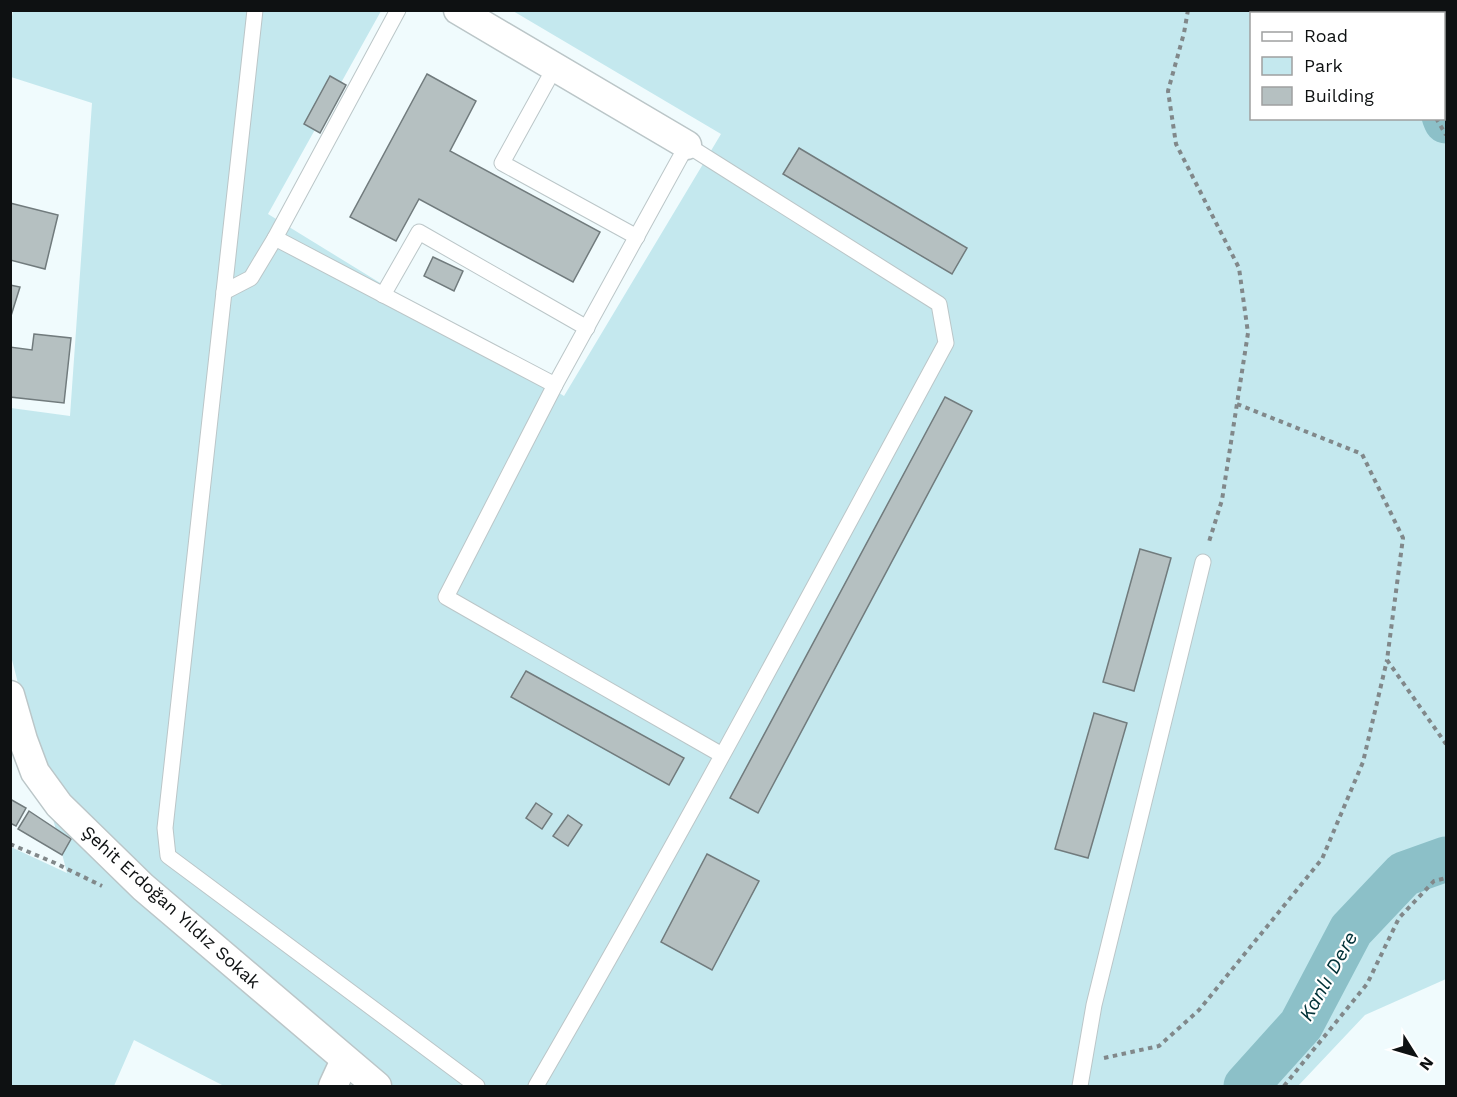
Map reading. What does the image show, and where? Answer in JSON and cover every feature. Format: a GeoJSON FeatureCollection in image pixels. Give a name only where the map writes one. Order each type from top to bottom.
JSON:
{"type":"FeatureCollection","features":[{"type":"Feature","properties":{"kind":"street"},"geometry":{"type":"LineString","coordinates":[[458,10],[687,145]]}},
{"type":"Feature","properties":{"kind":"street","name":"Şehit Erdoğan Yıldız Sokak"},"geometry":{"type":"LineString","coordinates":[[10,695],[35,772],[58,805],[143,887],[377,1086]]}},
{"type":"Feature","properties":{"kind":"street"},"geometry":{"type":"LineString","coordinates":[[333,1086],[345,1060]]}},
{"type":"Feature","properties":{"kind":"lane"},"geometry":{"type":"LineString","coordinates":[[255,10],[165,828],[168,856],[477,1086]]}},
{"type":"Feature","properties":{"kind":"lane"},"geometry":{"type":"LineString","coordinates":[[224,292],[251,278],[398,10]]}},
{"type":"Feature","properties":{"kind":"lane"},"geometry":{"type":"LineString","coordinates":[[555,67],[502,163],[637,237]]}},
{"type":"Feature","properties":{"kind":"lane"},"geometry":{"type":"LineString","coordinates":[[536,1086],[596,983],[722,755],[946,343],[939,304],[687,145],[555,385],[447,597],[722,755]]}},
{"type":"Feature","properties":{"kind":"lane"},"geometry":{"type":"LineString","coordinates":[[383,295],[419,232],[587,328]]}},
{"type":"Feature","properties":{"kind":"lane"},"geometry":{"type":"LineString","coordinates":[[274,238],[555,385]]}},
{"type":"Feature","properties":{"kind":"lane"},"geometry":{"type":"LineString","coordinates":[[1080,1086],[1094,1005],[1203,562]]}},
{"type":"Feature","properties":{"kind":"path"},"geometry":{"type":"LineString","coordinates":[[1188,10],[1168,91],[1176,144],[1239,268],[1248,333],[1222,500],[1203,562]]}},
{"type":"Feature","properties":{"kind":"path"},"geometry":{"type":"LineString","coordinates":[[1437,120],[1446,135]]}},
{"type":"Feature","properties":{"kind":"path"},"geometry":{"type":"LineString","coordinates":[[1084,1063],[1159,1046],[1199,1010],[1322,859],[1363,762],[1387,660],[1403,538],[1362,454],[1237,404]]}},
{"type":"Feature","properties":{"kind":"path"},"geometry":{"type":"LineString","coordinates":[[1387,660],[1446,744]]}},
{"type":"Feature","properties":{"kind":"path"},"geometry":{"type":"LineString","coordinates":[[10,844],[103,887]]}},
{"type":"Feature","properties":{"kind":"path"},"geometry":{"type":"LineString","coordinates":[[1284,1086],[1367,984],[1399,918],[1434,881],[1446,878]]}},
{"type":"Feature","properties":{"kind":"green space"},"geometry":{"type":"Polygon","coordinates":[[[13,11],[381,11],[268,214],[564,396],[721,134],[513,11],[1446,11],[1446,979],[1365,1015],[1298,1086],[390,1086],[340,1047],[323,1086],[224,1086],[134,1040],[114,1086],[11,1086],[11,847],[67,873],[11,656],[11,408],[70,416],[92,103],[11,77],[10,27],[13,11]]]}},
{"type":"Feature","properties":{"kind":"building"},"geometry":{"type":"Polygon","coordinates":[[[427,74],[476,101],[450,151],[600,232],[573,282],[419,199],[396,241],[350,217],[427,74]]]}},
{"type":"Feature","properties":{"kind":"building"},"geometry":{"type":"Polygon","coordinates":[[[330,76],[346,85],[320,133],[304,124],[330,76]]]}},
{"type":"Feature","properties":{"kind":"building"},"geometry":{"type":"Polygon","coordinates":[[[799,148],[967,248],[952,274],[783,174],[799,148]]]}},
{"type":"Feature","properties":{"kind":"building"},"geometry":{"type":"Polygon","coordinates":[[[10,203],[58,215],[45,269],[10,260],[10,203]]]}},
{"type":"Feature","properties":{"kind":"building"},"geometry":{"type":"Polygon","coordinates":[[[433,257],[463,271],[454,291],[424,276],[433,257]]]}},
{"type":"Feature","properties":{"kind":"building"},"geometry":{"type":"Polygon","coordinates":[[[10,285],[20,287],[10,319],[10,285]]]}},
{"type":"Feature","properties":{"kind":"building"},"geometry":{"type":"Polygon","coordinates":[[[34,334],[71,338],[64,403],[10,397],[10,347],[32,350],[34,334]]]}},
{"type":"Feature","properties":{"kind":"building"},"geometry":{"type":"Polygon","coordinates":[[[945,397],[972,411],[758,813],[730,798],[945,397]]]}},
{"type":"Feature","properties":{"kind":"building"},"geometry":{"type":"Polygon","coordinates":[[[1140,549],[1171,558],[1134,691],[1103,682],[1140,549]]]}},
{"type":"Feature","properties":{"kind":"building"},"geometry":{"type":"Polygon","coordinates":[[[526,671],[684,758],[669,785],[511,697],[526,671]]]}},
{"type":"Feature","properties":{"kind":"building"},"geometry":{"type":"Polygon","coordinates":[[[1094,713],[1127,723],[1088,858],[1055,849],[1094,713]]]}},
{"type":"Feature","properties":{"kind":"building"},"geometry":{"type":"Polygon","coordinates":[[[10,799],[26,808],[16,826],[10,823],[10,799]]]}},
{"type":"Feature","properties":{"kind":"building"},"geometry":{"type":"Polygon","coordinates":[[[536,803],[552,814],[542,829],[526,818],[536,803]]]}},
{"type":"Feature","properties":{"kind":"building"},"geometry":{"type":"Polygon","coordinates":[[[29,811],[71,839],[62,855],[18,829],[29,811]]]}},
{"type":"Feature","properties":{"kind":"building"},"geometry":{"type":"Polygon","coordinates":[[[568,815],[582,825],[568,846],[553,836],[568,815]]]}},
{"type":"Feature","properties":{"kind":"building"},"geometry":{"type":"Polygon","coordinates":[[[707,854],[759,881],[712,970],[661,942],[707,854]]]}},
{"type":"Feature","properties":{"kind":"waterway","name":"Kanlı Dere"},"geometry":{"type":"LineString","coordinates":[[1246,1086],[1301,1025],[1351,930],[1404,874],[1446,859]]}}]}
